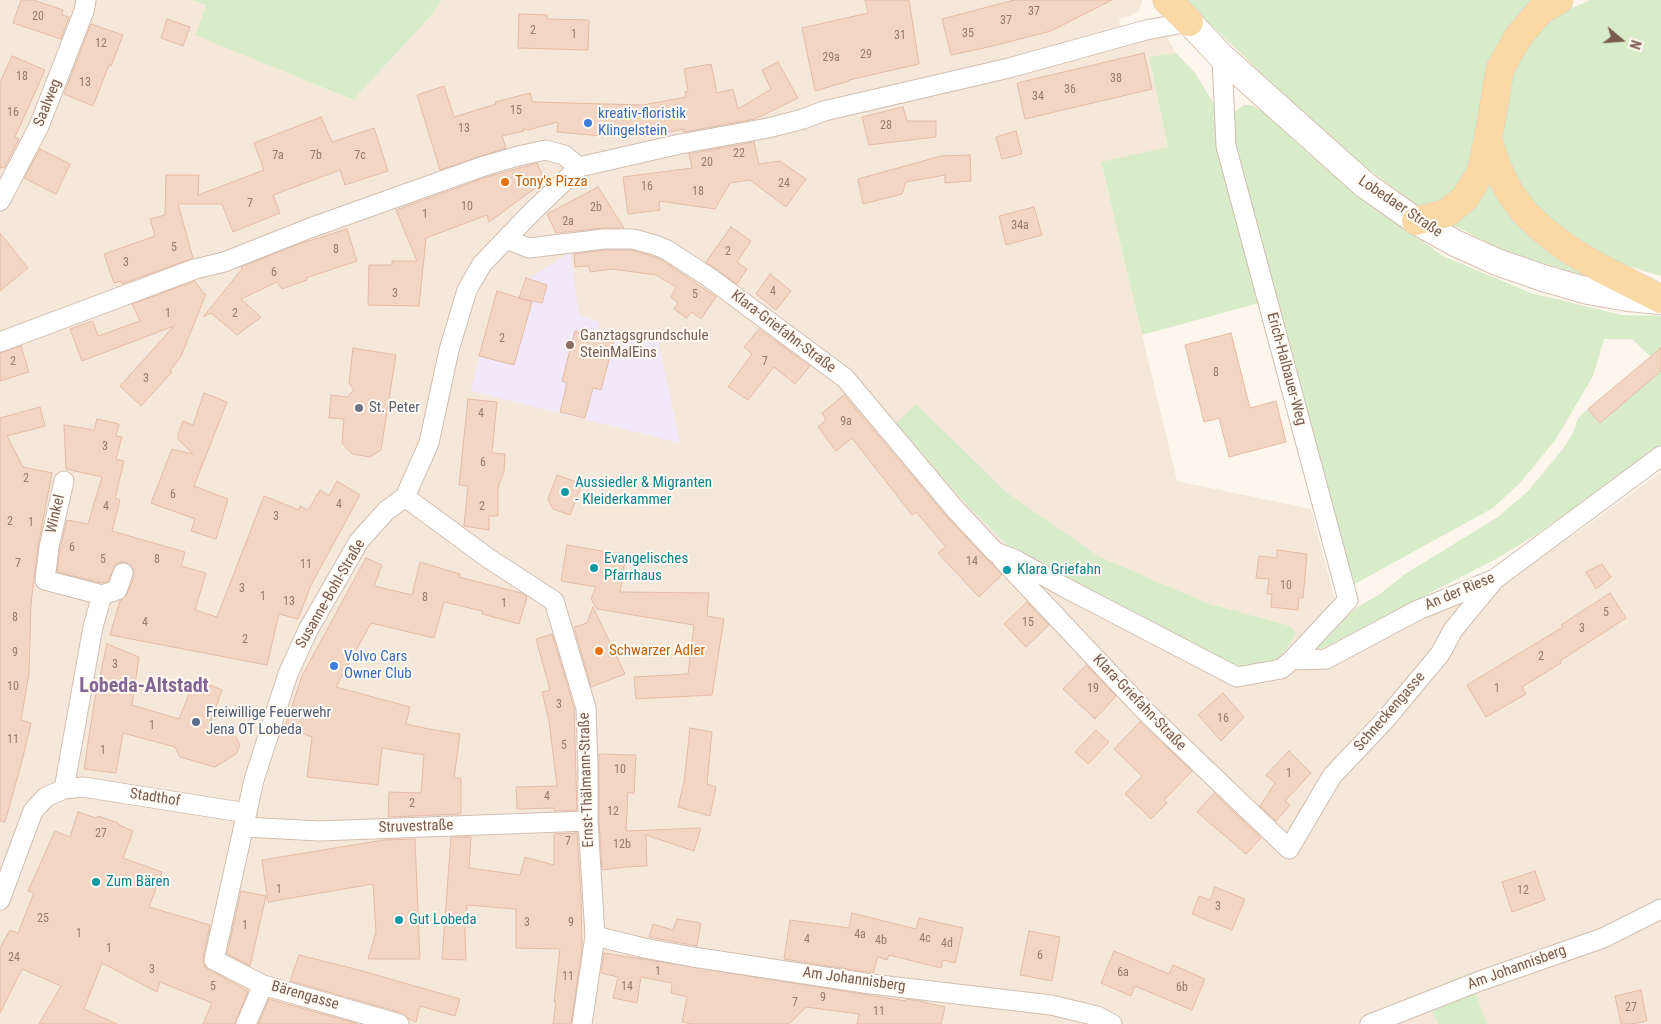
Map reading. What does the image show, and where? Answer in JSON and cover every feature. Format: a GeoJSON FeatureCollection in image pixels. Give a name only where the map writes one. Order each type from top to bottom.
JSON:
{"type":"FeatureCollection","features":[{"type":"Feature","properties":{"kind":"main road"},"geometry":{"type":"LineString","coordinates":[[1167,0],[1189,22]]}},
{"type":"Feature","properties":{"kind":"main road"},"geometry":{"type":"LineString","coordinates":[[1416,221],[1448,213],[1465,198],[1481,172],[1500,69],[1518,37],[1541,10],[1559,0]]}},
{"type":"Feature","properties":{"kind":"main road","name":"Lobedaer Straße"},"geometry":{"type":"LineString","coordinates":[[1189,22],[1222,57],[1365,185],[1416,221],[1455,243],[1497,262],[1543,278],[1588,291],[1628,298],[1661,300]]}},
{"type":"Feature","properties":{"kind":"main road"},"geometry":{"type":"LineString","coordinates":[[1488,140],[1497,167],[1510,193],[1525,213],[1568,249],[1661,300]]}},
{"type":"Feature","properties":{"kind":"street","name":"Saalweg"},"geometry":{"type":"LineString","coordinates":[[0,201],[39,126],[84,11],[86,0]]}},
{"type":"Feature","properties":{"kind":"street"},"geometry":{"type":"LineString","coordinates":[[0,342],[196,269],[224,262],[310,228],[484,166],[518,156],[546,150],[564,155],[579,167],[680,144],[768,128],[824,112],[1008,68],[1146,30],[1189,22]]}},
{"type":"Feature","properties":{"kind":"street","name":"Erich-Halbauer-Weg"},"geometry":{"type":"LineString","coordinates":[[1222,57],[1226,146],[1348,600],[1292,660]]}},
{"type":"Feature","properties":{"kind":"street","name":"Susanne-Bohl-Straße"},"geometry":{"type":"LineString","coordinates":[[214,960],[254,780],[284,683],[308,630],[359,541],[386,511],[405,497],[429,443],[449,350],[467,290],[482,264],[579,167]]}},
{"type":"Feature","properties":{"kind":"street","name":"Klara-Griefahn-Straße"},"geometry":{"type":"LineString","coordinates":[[506,239],[528,248],[604,239],[633,239],[656,245],[687,262],[845,378],[954,508],[995,552],[1146,712],[1289,849]]}},
{"type":"Feature","properties":{"kind":"street","name":"An der Riese"},"geometry":{"type":"LineString","coordinates":[[1292,660],[1326,658],[1418,610],[1496,579],[1661,456]]}},
{"type":"Feature","properties":{"kind":"street","name":"Winkel"},"geometry":{"type":"LineString","coordinates":[[64,481],[49,547],[45,580],[102,595]]}},
{"type":"Feature","properties":{"kind":"street","name":"Ernst-Thälmann-Straße"},"geometry":{"type":"LineString","coordinates":[[405,497],[488,558],[554,601],[586,708],[588,821],[595,936],[582,1024]]}},
{"type":"Feature","properties":{"kind":"street","name":"Klara-Griefahn-Straße"},"geometry":{"type":"LineString","coordinates":[[995,552],[1014,559],[1064,588],[1237,677],[1281,668],[1292,660]]}},
{"type":"Feature","properties":{"kind":"street"},"geometry":{"type":"LineString","coordinates":[[0,900],[33,811],[46,798],[64,789],[91,636],[102,595],[117,590],[123,574]]}},
{"type":"Feature","properties":{"kind":"street","name":"Schneckengasse"},"geometry":{"type":"LineString","coordinates":[[1289,849],[1332,776],[1386,720],[1440,654],[1453,630],[1496,579]]}},
{"type":"Feature","properties":{"kind":"street","name":"Stadthof"},"geometry":{"type":"LineString","coordinates":[[64,789],[83,787],[246,820]]}},
{"type":"Feature","properties":{"kind":"street","name":"Struvestraße"},"geometry":{"type":"LineString","coordinates":[[246,820],[320,830],[588,821]]}},
{"type":"Feature","properties":{"kind":"street","name":"Am Johannisberg"},"geometry":{"type":"LineString","coordinates":[[1370,1024],[1480,981],[1603,938],[1661,909]]}},
{"type":"Feature","properties":{"kind":"street","name":"Am Johannisberg"},"geometry":{"type":"LineString","coordinates":[[595,936],[693,957],[871,984],[1051,1004],[1097,1016],[1112,1024]]}},
{"type":"Feature","properties":{"kind":"street","name":"Bärengasse"},"geometry":{"type":"LineString","coordinates":[[214,960],[263,985],[399,1024]]}},
{"type":"Feature","properties":{"kind":"street"},"geometry":{"type":"LineString","coordinates":[[246,1024],[263,985]]}},
{"type":"Feature","properties":{"kind":"shaded area"},"geometry":{"type":"Polygon","coordinates":[[[0,0],[192,0],[206,5],[195,34],[352,100],[428,19],[442,0],[1142,0],[1139,11],[1119,19],[1125,42],[1164,32],[1176,53],[1149,58],[1168,147],[1101,163],[1177,481],[1311,509],[1334,596],[1355,648],[1497,584],[1564,542],[1661,472],[1661,1024],[1487,1024],[1469,974],[1424,992],[1438,1024],[0,1024],[0,0]]]}},
{"type":"Feature","properties":{"kind":"shaded area","name":"Ganztagsgrundschule SteinMalEins"},"geometry":{"type":"Polygon","coordinates":[[[570,252],[579,315],[599,322],[598,329],[657,335],[680,443],[471,391],[497,291],[519,298],[525,278],[528,279],[570,252]]]}},
{"type":"Feature","properties":{"kind":"green space"},"geometry":{"type":"Polygon","coordinates":[[[192,0],[442,0],[428,19],[353,100],[195,35],[206,5],[192,0]]]}},
{"type":"Feature","properties":{"kind":"green space"},"geometry":{"type":"Polygon","coordinates":[[[1185,0],[1544,0],[1456,197],[1423,207],[1415,204],[1355,159],[1282,93],[1185,0]]]}},
{"type":"Feature","properties":{"kind":"green space"},"geometry":{"type":"Polygon","coordinates":[[[1590,0],[1661,0],[1661,276],[1625,265],[1586,247],[1535,209],[1507,165],[1501,144],[1509,75],[1539,30],[1561,13],[1590,0]]]}},
{"type":"Feature","properties":{"kind":"green space"},"geometry":{"type":"Polygon","coordinates":[[[1176,53],[1195,73],[1214,104],[1220,146],[1259,303],[1142,335],[1101,162],[1168,147],[1149,57],[1176,53]]]}},
{"type":"Feature","properties":{"kind":"green space"},"geometry":{"type":"Polygon","coordinates":[[[1244,105],[1252,105],[1270,116],[1302,148],[1361,197],[1443,256],[1531,293],[1622,315],[1661,316],[1661,348],[1651,357],[1632,339],[1604,339],[1593,376],[1554,442],[1520,483],[1493,508],[1351,586],[1230,130],[1234,112],[1244,105]]]}},
{"type":"Feature","properties":{"kind":"green space"},"geometry":{"type":"Polygon","coordinates":[[[1488,174],[1589,277],[1507,252],[1451,224],[1488,174]]]}},
{"type":"Feature","properties":{"kind":"green space"},"geometry":{"type":"Polygon","coordinates":[[[1661,371],[1661,446],[1537,534],[1496,559],[1323,648],[1319,648],[1319,643],[1356,608],[1380,594],[1405,574],[1498,517],[1528,491],[1563,449],[1573,433],[1578,418],[1588,409],[1599,422],[1661,371]]]}},
{"type":"Feature","properties":{"kind":"green space"},"geometry":{"type":"Polygon","coordinates":[[[916,404],[1006,492],[1098,556],[1206,603],[1290,626],[1296,634],[1282,655],[1269,668],[1240,669],[1013,551],[966,504],[896,423],[916,404]]]}},
{"type":"Feature","properties":{"kind":"green space"},"geometry":{"type":"Polygon","coordinates":[[[1469,973],[1487,1024],[1438,1024],[1424,992],[1469,973]]]}},
{"type":"Feature","properties":{"kind":"building"},"geometry":{"type":"Polygon","coordinates":[[[21,0],[33,0],[63,10],[62,15],[69,17],[61,39],[13,23],[21,0]]]}},
{"type":"Feature","properties":{"kind":"building"},"geometry":{"type":"Polygon","coordinates":[[[865,0],[909,0],[919,64],[849,80],[815,91],[802,28],[868,13],[865,0]]]}},
{"type":"Feature","properties":{"kind":"building"},"geometry":{"type":"Polygon","coordinates":[[[1014,0],[1112,0],[1051,31],[951,55],[942,19],[1014,0]]]}},
{"type":"Feature","properties":{"kind":"building"},"geometry":{"type":"Polygon","coordinates":[[[519,14],[547,15],[547,19],[589,20],[588,50],[518,48],[519,14]]]}},
{"type":"Feature","properties":{"kind":"building"},"geometry":{"type":"Polygon","coordinates":[[[167,19],[190,27],[183,46],[161,38],[167,19]]]}},
{"type":"Feature","properties":{"kind":"building"},"geometry":{"type":"Polygon","coordinates":[[[91,24],[123,35],[93,106],[64,94],[91,24]]]}},
{"type":"Feature","properties":{"kind":"building"},"geometry":{"type":"Polygon","coordinates":[[[1144,53],[1152,89],[1025,119],[1017,83],[1144,53]]]}},
{"type":"Feature","properties":{"kind":"building"},"geometry":{"type":"Polygon","coordinates":[[[12,56],[45,70],[15,137],[19,139],[4,168],[1,167],[0,169],[0,83],[12,56]]]}},
{"type":"Feature","properties":{"kind":"building"},"geometry":{"type":"Polygon","coordinates":[[[778,62],[798,98],[755,119],[684,132],[684,129],[648,136],[602,136],[557,132],[558,122],[528,130],[523,129],[524,131],[502,136],[506,148],[440,170],[417,95],[444,86],[454,117],[496,104],[495,102],[530,93],[533,102],[643,105],[686,97],[685,92],[688,91],[684,69],[711,64],[717,93],[733,89],[738,109],[771,89],[762,70],[778,62]]]}},
{"type":"Feature","properties":{"kind":"building"},"geometry":{"type":"Polygon","coordinates":[[[903,107],[907,121],[936,121],[936,137],[869,145],[862,117],[903,107]]]}},
{"type":"Feature","properties":{"kind":"building"},"geometry":{"type":"Polygon","coordinates":[[[321,117],[332,142],[374,128],[388,171],[345,185],[340,170],[273,195],[280,213],[233,232],[222,204],[178,204],[193,258],[122,284],[121,281],[114,283],[104,254],[155,236],[150,219],[165,215],[166,175],[199,175],[198,195],[264,170],[254,143],[321,117]]]}},
{"type":"Feature","properties":{"kind":"building"},"geometry":{"type":"Polygon","coordinates":[[[1016,131],[1022,154],[1002,159],[996,137],[1016,131]]]}},
{"type":"Feature","properties":{"kind":"building"},"geometry":{"type":"Polygon","coordinates":[[[754,142],[759,164],[780,161],[806,179],[786,207],[750,180],[730,183],[715,209],[659,201],[660,210],[628,214],[623,177],[692,168],[689,154],[754,142]]]}},
{"type":"Feature","properties":{"kind":"building"},"geometry":{"type":"Polygon","coordinates":[[[40,149],[70,164],[56,194],[24,178],[40,149]]]}},
{"type":"Feature","properties":{"kind":"building"},"geometry":{"type":"Polygon","coordinates":[[[970,155],[971,181],[945,183],[945,175],[906,182],[902,194],[863,204],[858,179],[941,156],[970,155]]]}},
{"type":"Feature","properties":{"kind":"building"},"geometry":{"type":"Polygon","coordinates":[[[537,163],[545,181],[489,222],[487,215],[426,238],[419,306],[368,305],[369,265],[392,265],[392,261],[417,261],[396,210],[487,177],[537,163]]]}},
{"type":"Feature","properties":{"kind":"building"},"geometry":{"type":"Polygon","coordinates":[[[598,187],[624,228],[603,228],[556,233],[547,214],[598,187]]]}},
{"type":"Feature","properties":{"kind":"building"},"geometry":{"type":"Polygon","coordinates":[[[1034,207],[1042,235],[1006,245],[999,216],[1034,207]]]}},
{"type":"Feature","properties":{"kind":"building"},"geometry":{"type":"Polygon","coordinates":[[[731,227],[751,241],[737,262],[747,269],[737,284],[706,262],[731,227]]]}},
{"type":"Feature","properties":{"kind":"building"},"geometry":{"type":"Polygon","coordinates":[[[347,229],[357,261],[306,278],[307,280],[282,289],[277,282],[241,299],[261,317],[237,335],[211,313],[203,317],[242,269],[241,267],[296,245],[347,229]]]}},
{"type":"Feature","properties":{"kind":"building"},"geometry":{"type":"Polygon","coordinates":[[[0,233],[28,268],[0,291],[0,233]]]}},
{"type":"Feature","properties":{"kind":"building"},"geometry":{"type":"Polygon","coordinates":[[[605,250],[631,250],[662,260],[716,297],[701,319],[692,312],[686,318],[674,309],[678,303],[671,297],[676,287],[656,275],[612,269],[590,272],[589,266],[575,267],[574,254],[605,250]]]}},
{"type":"Feature","properties":{"kind":"building"},"geometry":{"type":"Polygon","coordinates":[[[770,274],[791,291],[776,310],[756,294],[770,274]]]}},
{"type":"Feature","properties":{"kind":"building"},"geometry":{"type":"Polygon","coordinates":[[[526,278],[547,285],[542,303],[519,298],[526,278]]]}},
{"type":"Feature","properties":{"kind":"building"},"geometry":{"type":"Polygon","coordinates":[[[195,281],[204,294],[206,294],[181,356],[170,371],[172,372],[141,406],[120,386],[174,326],[82,361],[70,329],[93,321],[98,336],[140,321],[132,304],[195,281]]]}},
{"type":"Feature","properties":{"kind":"building"},"geometry":{"type":"Polygon","coordinates":[[[497,291],[532,302],[514,365],[479,356],[497,291]]]}},
{"type":"Feature","properties":{"kind":"building"},"geometry":{"type":"Polygon","coordinates":[[[759,329],[810,366],[795,384],[774,367],[748,400],[728,387],[752,354],[744,347],[759,329]]]}},
{"type":"Feature","properties":{"kind":"building"},"geometry":{"type":"Polygon","coordinates":[[[575,331],[614,341],[601,390],[593,388],[585,418],[560,412],[567,383],[562,381],[575,331]]]}},
{"type":"Feature","properties":{"kind":"building"},"geometry":{"type":"Polygon","coordinates":[[[1231,333],[1250,408],[1276,401],[1286,442],[1229,457],[1219,418],[1204,422],[1185,345],[1231,333]]]}},
{"type":"Feature","properties":{"kind":"building"},"geometry":{"type":"Polygon","coordinates":[[[21,346],[29,372],[0,381],[0,353],[21,346]]]}},
{"type":"Feature","properties":{"kind":"building","name":"St. Peter"},"geometry":{"type":"Polygon","coordinates":[[[353,348],[396,355],[381,450],[370,457],[352,454],[342,443],[344,419],[329,418],[331,395],[347,397],[354,390],[349,383],[353,348]]]}},
{"type":"Feature","properties":{"kind":"building"},"geometry":{"type":"Polygon","coordinates":[[[1661,348],[1661,371],[1600,423],[1588,409],[1661,348]]]}},
{"type":"Feature","properties":{"kind":"building"},"geometry":{"type":"Polygon","coordinates":[[[204,393],[227,402],[194,486],[228,499],[216,539],[191,531],[195,519],[151,503],[172,449],[193,454],[178,439],[178,434],[183,421],[193,425],[204,393]]]}},
{"type":"Feature","properties":{"kind":"building"},"geometry":{"type":"Polygon","coordinates":[[[844,395],[946,516],[1002,575],[979,597],[938,553],[946,547],[916,512],[912,515],[852,438],[836,451],[818,427],[826,420],[822,413],[844,395]]]}},
{"type":"Feature","properties":{"kind":"building"},"geometry":{"type":"Polygon","coordinates":[[[468,399],[497,402],[492,453],[505,454],[504,472],[498,487],[498,516],[489,516],[489,530],[464,526],[468,486],[459,485],[468,399]]]}},
{"type":"Feature","properties":{"kind":"building"},"geometry":{"type":"Polygon","coordinates":[[[40,407],[45,426],[7,436],[23,467],[52,473],[38,546],[31,604],[29,673],[21,720],[31,723],[5,822],[0,821],[0,418],[40,407]]]}},
{"type":"Feature","properties":{"kind":"building"},"geometry":{"type":"Polygon","coordinates":[[[97,419],[119,424],[116,436],[122,437],[116,459],[124,461],[115,498],[120,500],[112,531],[185,552],[181,566],[206,573],[195,610],[217,617],[264,496],[299,510],[300,506],[308,510],[320,490],[329,496],[337,481],[360,495],[311,585],[298,619],[279,614],[267,665],[110,635],[120,601],[127,594],[134,577],[134,570],[127,563],[121,562],[116,564],[108,581],[102,583],[57,572],[67,520],[88,524],[102,477],[66,469],[64,425],[94,430],[97,419]]]}},
{"type":"Feature","properties":{"kind":"building","name":"Aussiedler & Migranten - Kleiderkammer"},"geometry":{"type":"Polygon","coordinates":[[[557,475],[582,484],[570,515],[553,509],[548,499],[557,475]]]}},
{"type":"Feature","properties":{"kind":"building"},"geometry":{"type":"Polygon","coordinates":[[[567,545],[626,555],[620,592],[709,593],[707,616],[724,619],[712,695],[636,699],[634,677],[688,674],[694,625],[597,609],[591,599],[596,587],[561,581],[567,545]]]}},
{"type":"Feature","properties":{"kind":"building"},"geometry":{"type":"Polygon","coordinates":[[[1277,550],[1307,554],[1303,598],[1299,598],[1298,610],[1271,607],[1272,594],[1267,594],[1269,579],[1256,578],[1259,556],[1277,558],[1277,550]]]}},
{"type":"Feature","properties":{"kind":"building"},"geometry":{"type":"Polygon","coordinates":[[[366,558],[382,565],[374,586],[412,595],[420,562],[460,574],[459,577],[521,593],[527,597],[519,624],[482,614],[482,611],[444,602],[434,638],[371,623],[336,687],[410,707],[406,724],[460,734],[454,778],[461,778],[461,814],[388,817],[389,792],[421,793],[424,755],[382,748],[378,785],[307,777],[312,737],[285,727],[302,676],[366,558]]]}},
{"type":"Feature","properties":{"kind":"building"},"geometry":{"type":"Polygon","coordinates":[[[1602,564],[1611,577],[1596,589],[1586,572],[1602,564]]]}},
{"type":"Feature","properties":{"kind":"building"},"geometry":{"type":"Polygon","coordinates":[[[1610,593],[1626,618],[1560,661],[1561,663],[1522,687],[1526,694],[1486,717],[1467,685],[1563,627],[1561,625],[1610,593]]]}},
{"type":"Feature","properties":{"kind":"building"},"geometry":{"type":"Polygon","coordinates":[[[1027,602],[1049,625],[1026,647],[1004,624],[1027,602]]]}},
{"type":"Feature","properties":{"kind":"building"},"geometry":{"type":"Polygon","coordinates":[[[593,607],[625,674],[591,687],[574,627],[587,623],[593,607]]]}},
{"type":"Feature","properties":{"kind":"building"},"geometry":{"type":"Polygon","coordinates":[[[552,634],[574,708],[577,810],[554,811],[554,808],[517,809],[516,787],[557,786],[549,721],[542,692],[550,690],[536,639],[552,634]]]}},
{"type":"Feature","properties":{"kind":"building"},"geometry":{"type":"Polygon","coordinates":[[[107,644],[139,657],[132,705],[179,719],[195,679],[222,690],[210,724],[233,731],[240,745],[236,754],[215,767],[180,757],[175,747],[123,733],[116,773],[84,769],[95,698],[107,644]]]}},
{"type":"Feature","properties":{"kind":"building"},"geometry":{"type":"Polygon","coordinates":[[[1086,665],[1116,696],[1095,719],[1063,689],[1086,665]]]}},
{"type":"Feature","properties":{"kind":"building"},"geometry":{"type":"Polygon","coordinates":[[[1223,693],[1244,717],[1221,741],[1198,715],[1223,693]]]}},
{"type":"Feature","properties":{"kind":"building"},"geometry":{"type":"Polygon","coordinates":[[[1140,722],[1192,771],[1164,800],[1167,803],[1151,819],[1125,794],[1142,776],[1114,749],[1140,722]]]}},
{"type":"Feature","properties":{"kind":"building"},"geometry":{"type":"Polygon","coordinates":[[[690,728],[712,732],[707,784],[716,787],[710,816],[678,807],[684,782],[690,728]]]}},
{"type":"Feature","properties":{"kind":"building"},"geometry":{"type":"Polygon","coordinates":[[[1096,730],[1109,742],[1088,764],[1075,752],[1096,730]]]}},
{"type":"Feature","properties":{"kind":"building"},"geometry":{"type":"Polygon","coordinates":[[[1289,751],[1311,773],[1285,801],[1290,805],[1276,821],[1260,806],[1275,783],[1266,775],[1289,751]]]}},
{"type":"Feature","properties":{"kind":"building"},"geometry":{"type":"Polygon","coordinates":[[[599,754],[636,755],[634,794],[628,792],[626,831],[701,828],[694,851],[646,835],[647,866],[602,870],[599,821],[599,754]]]}},
{"type":"Feature","properties":{"kind":"building"},"geometry":{"type":"Polygon","coordinates":[[[1214,793],[1261,838],[1246,854],[1197,812],[1214,793]]]}},
{"type":"Feature","properties":{"kind":"building"},"geometry":{"type":"Polygon","coordinates":[[[78,812],[96,818],[98,816],[133,831],[123,858],[162,872],[149,907],[210,925],[203,958],[205,967],[248,991],[235,1024],[203,1024],[212,1003],[160,982],[157,992],[102,963],[84,1009],[117,1024],[39,1024],[61,986],[22,969],[0,1013],[0,948],[10,930],[18,933],[34,893],[28,891],[55,831],[70,837],[78,812]]]}},
{"type":"Feature","properties":{"kind":"building"},"geometry":{"type":"Polygon","coordinates":[[[577,833],[582,950],[571,1024],[553,1024],[560,949],[516,948],[516,909],[467,905],[466,960],[442,959],[451,837],[471,837],[469,868],[520,875],[525,857],[554,865],[554,834],[577,833]]]}},
{"type":"Feature","properties":{"kind":"building"},"geometry":{"type":"Polygon","coordinates":[[[415,839],[420,959],[368,959],[376,932],[373,884],[268,902],[262,860],[384,840],[415,839]]]}},
{"type":"Feature","properties":{"kind":"building"},"geometry":{"type":"Polygon","coordinates":[[[1535,871],[1545,900],[1512,912],[1502,882],[1535,871]]]}},
{"type":"Feature","properties":{"kind":"building"},"geometry":{"type":"Polygon","coordinates":[[[1215,887],[1245,899],[1232,930],[1192,914],[1199,896],[1210,900],[1215,887]]]}},
{"type":"Feature","properties":{"kind":"building"},"geometry":{"type":"Polygon","coordinates":[[[241,891],[266,896],[250,966],[227,954],[241,891]]]}},
{"type":"Feature","properties":{"kind":"building"},"geometry":{"type":"Polygon","coordinates":[[[852,913],[916,929],[919,918],[963,928],[955,963],[943,960],[941,968],[889,955],[887,960],[878,957],[873,973],[784,959],[790,920],[849,928],[852,913]]]}},
{"type":"Feature","properties":{"kind":"building"},"geometry":{"type":"Polygon","coordinates":[[[677,919],[701,923],[697,946],[649,937],[653,924],[673,930],[677,919]]]}},
{"type":"Feature","properties":{"kind":"building"},"geometry":{"type":"Polygon","coordinates":[[[1029,931],[1060,937],[1052,981],[1020,975],[1029,931]]]}},
{"type":"Feature","properties":{"kind":"building"},"geometry":{"type":"Polygon","coordinates":[[[1114,951],[1169,974],[1173,965],[1205,979],[1192,1010],[1135,986],[1131,996],[1101,983],[1114,951]]]}},
{"type":"Feature","properties":{"kind":"building"},"geometry":{"type":"Polygon","coordinates":[[[604,953],[906,1001],[906,999],[919,1001],[945,1007],[941,1024],[857,1024],[859,1014],[806,1007],[789,1024],[692,1024],[682,1022],[687,997],[671,993],[672,983],[641,977],[637,1003],[613,998],[618,977],[601,973],[604,953]]]}},
{"type":"Feature","properties":{"kind":"building"},"geometry":{"type":"Polygon","coordinates":[[[299,955],[460,999],[455,1016],[420,1006],[416,1022],[402,1013],[290,981],[299,955]]]}},
{"type":"Feature","properties":{"kind":"building"},"geometry":{"type":"Polygon","coordinates":[[[1641,990],[1647,1021],[1621,1024],[1615,996],[1641,990]]]}},
{"type":"Feature","properties":{"kind":"building"},"geometry":{"type":"Polygon","coordinates":[[[269,999],[358,1024],[258,1024],[269,999]]]}},
{"type":"Feature","properties":{"kind":"place","name":"kreativ-floristik Klingelstein"},"geometry":{"type":"Point","coordinates":[588,123]}},
{"type":"Feature","properties":{"kind":"place","name":"Tony's Pizza"},"geometry":{"type":"Point","coordinates":[505,182]}},
{"type":"Feature","properties":{"kind":"place","name":"Ganztagsgrundschule SteinMalEins"},"geometry":{"type":"Point","coordinates":[570,345]}},
{"type":"Feature","properties":{"kind":"place","name":"St. Peter"},"geometry":{"type":"Point","coordinates":[359,408]}},
{"type":"Feature","properties":{"kind":"place","name":"Aussiedler & Migranten - Kleiderkammer"},"geometry":{"type":"Point","coordinates":[565,492]}},
{"type":"Feature","properties":{"kind":"place","name":"Evangelisches Pfarrhaus"},"geometry":{"type":"Point","coordinates":[594,568]}},
{"type":"Feature","properties":{"kind":"place","name":"Klara Griefahn"},"geometry":{"type":"Point","coordinates":[1007,570]}},
{"type":"Feature","properties":{"kind":"place","name":"Schwarzer Adler"},"geometry":{"type":"Point","coordinates":[599,651]}},
{"type":"Feature","properties":{"kind":"place","name":"Volvo Cars Owner Club"},"geometry":{"type":"Point","coordinates":[334,666]}},
{"type":"Feature","properties":{"kind":"place","name":"Freiwillige Feuerwehr Jena OT Lobeda"},"geometry":{"type":"Point","coordinates":[196,722]}},
{"type":"Feature","properties":{"kind":"place","name":"Zum Bären"},"geometry":{"type":"Point","coordinates":[96,882]}},
{"type":"Feature","properties":{"kind":"place","name":"Gut Lobeda"},"geometry":{"type":"Point","coordinates":[399,920]}},
{"type":"Feature","properties":{"kind":"district","name":"Lobeda-Altstadt"},"geometry":{"type":"Point","coordinates":[144,687]}}]}
